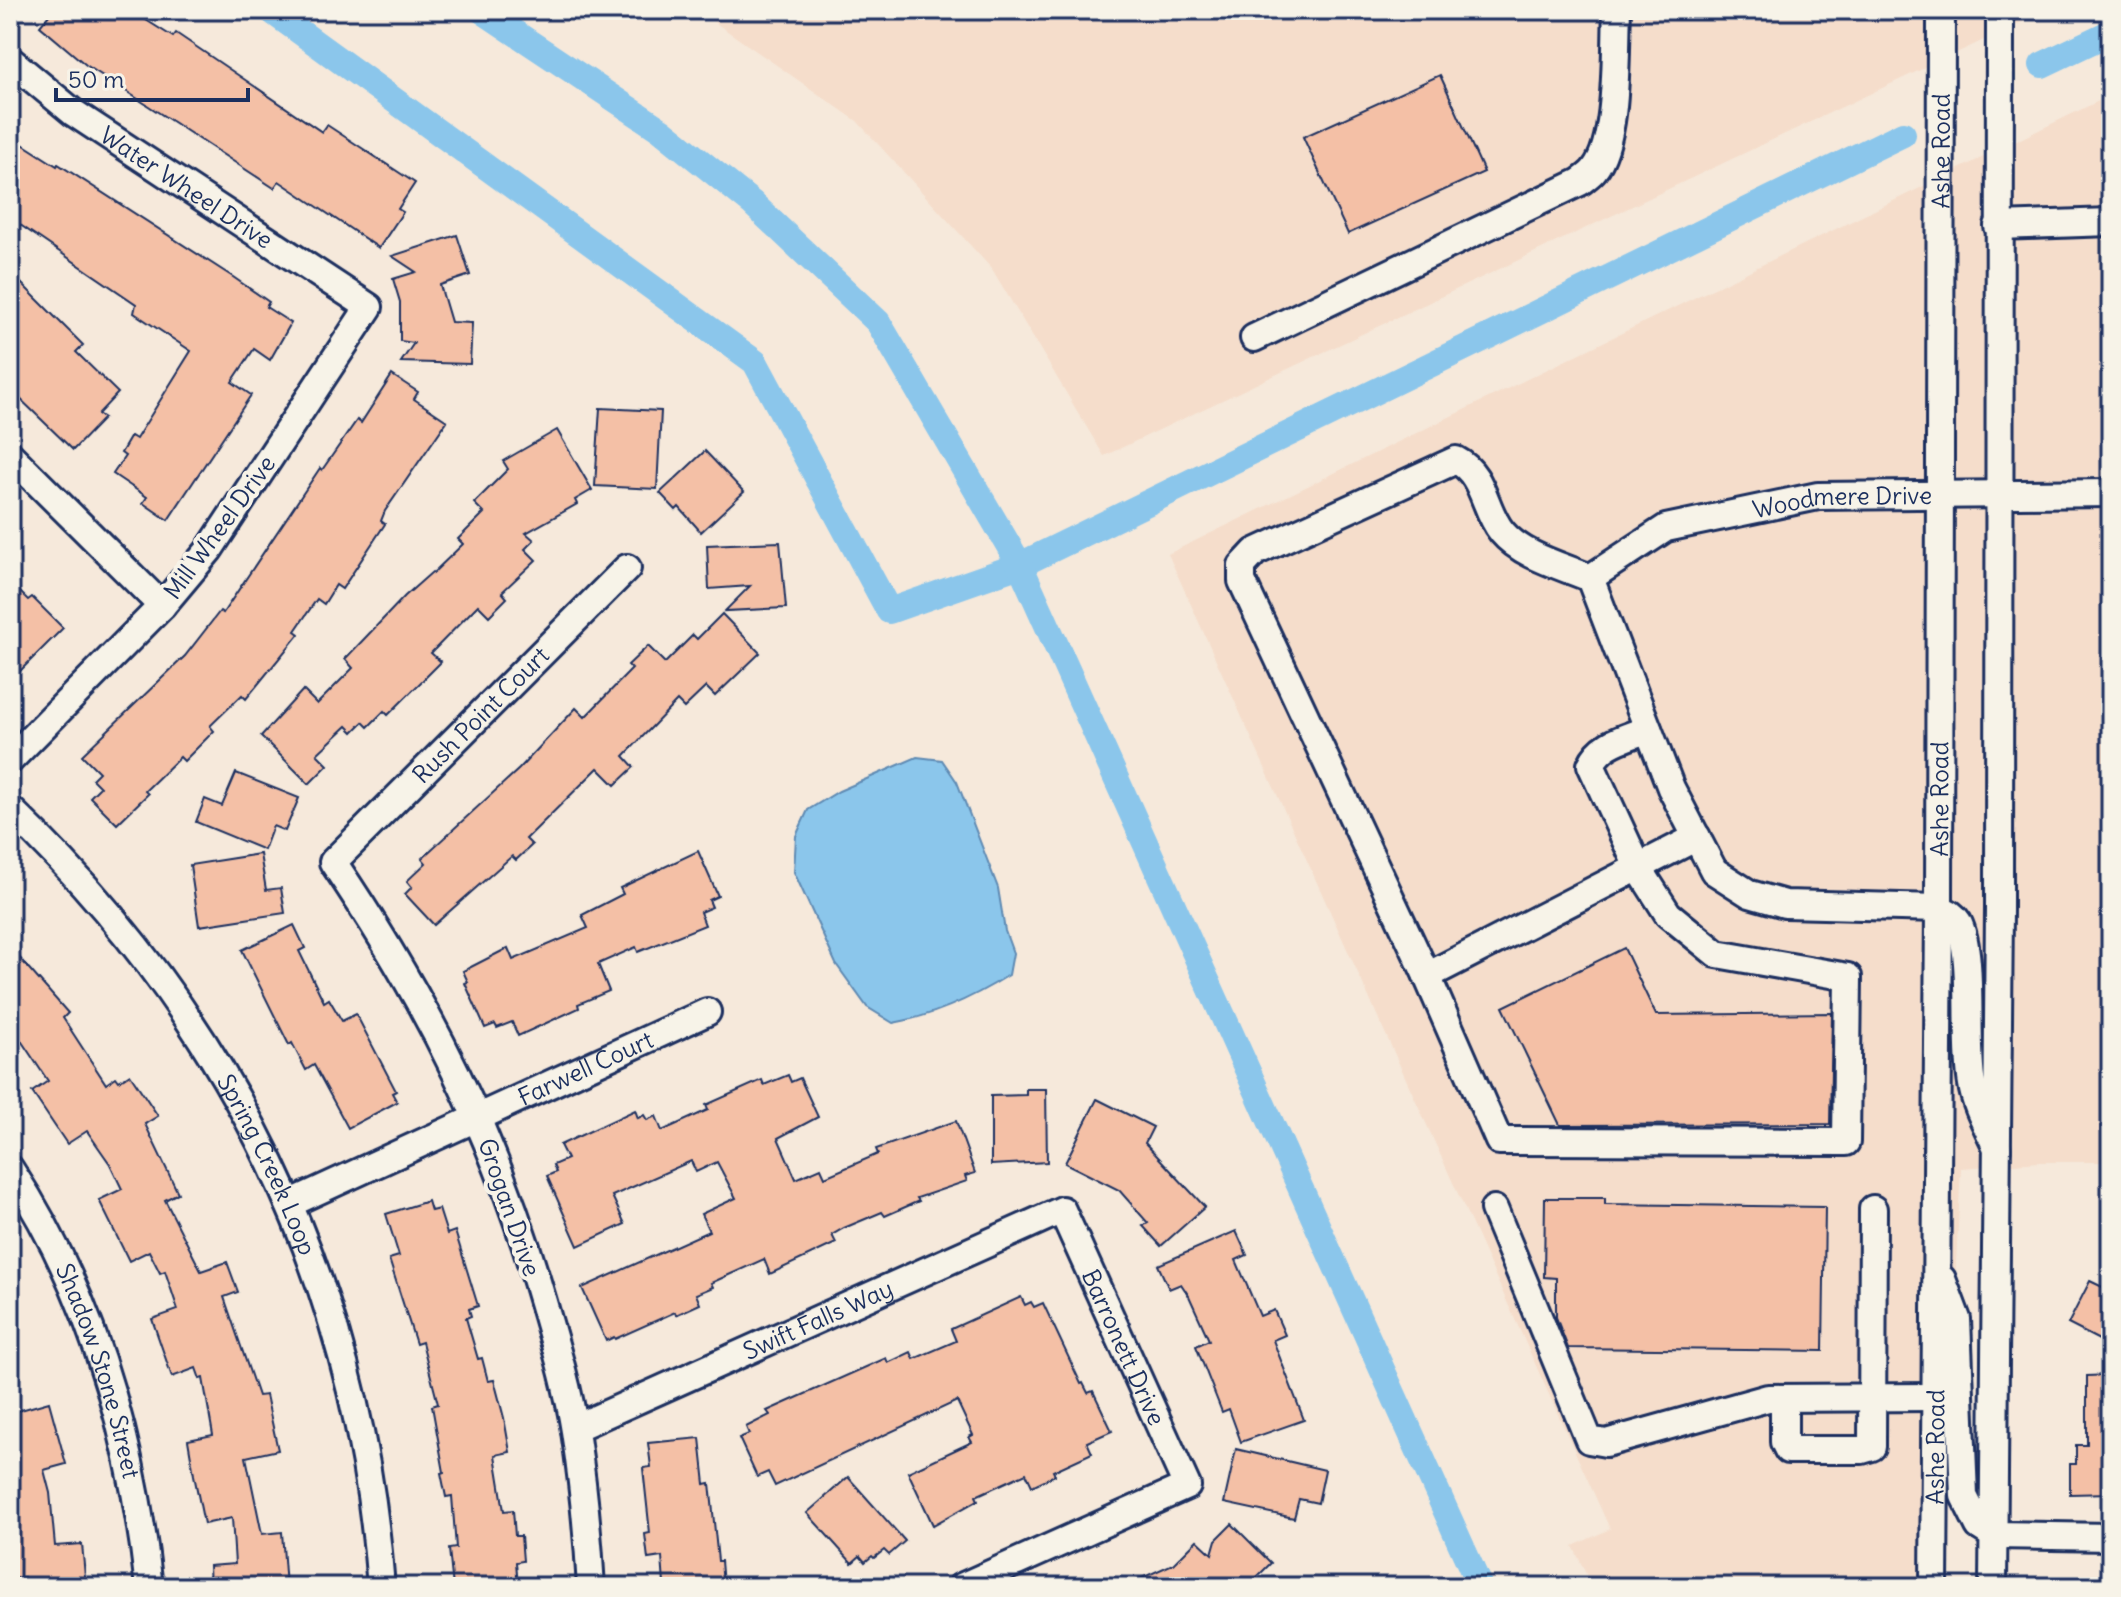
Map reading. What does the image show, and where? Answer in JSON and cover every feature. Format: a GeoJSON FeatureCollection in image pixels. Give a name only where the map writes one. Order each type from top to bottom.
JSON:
{"type":"FeatureCollection","features":[{"type":"Feature","properties":{"kind":"street"},"geometry":{"type":"LineString","coordinates":[[1254,338],[1580,182],[1596,168],[1606,146],[1613,110],[1617,10]]}},
{"type":"Feature","properties":{"kind":"street","name":"Ashe Road"},"geometry":{"type":"LineString","coordinates":[[1934,1587],[1941,10]]}},
{"type":"Feature","properties":{"kind":"street"},"geometry":{"type":"LineString","coordinates":[[1993,1587],[2000,10]]}},
{"type":"Feature","properties":{"kind":"street","name":"Water Wheel Drive"},"geometry":{"type":"LineString","coordinates":[[10,60],[74,113],[369,307]]}},
{"type":"Feature","properties":{"kind":"street"},"geometry":{"type":"LineString","coordinates":[[1998,226],[2111,222]]}},
{"type":"Feature","properties":{"kind":"street","name":"Mill Wheel Drive"},"geometry":{"type":"LineString","coordinates":[[10,760],[162,606],[209,550],[369,307]]}},
{"type":"Feature","properties":{"kind":"street"},"geometry":{"type":"LineString","coordinates":[[10,455],[162,606]]}},
{"type":"Feature","properties":{"kind":"street"},"geometry":{"type":"LineString","coordinates":[[1648,729],[1610,744],[1596,753],[1591,765],[1638,867],[1668,914],[1717,954],[1848,977],[1846,1142],[1499,1141],[1427,976],[1242,581],[1242,566],[1255,552],[1456,460],[1467,466],[1474,474],[1501,531],[1519,547],[1590,578],[1671,788],[1714,871],[1750,894],[1785,904],[1939,908],[1952,914],[1965,946],[1967,1041],[1972,1087],[1997,1148]]}},
{"type":"Feature","properties":{"kind":"street","name":"Woodmere Drive"},"geometry":{"type":"LineString","coordinates":[[1590,578],[1666,528],[1818,496],[2111,493]]}},
{"type":"Feature","properties":{"kind":"street","name":"Rush Point Court"},"geometry":{"type":"LineString","coordinates":[[333,862],[627,568]]}},
{"type":"Feature","properties":{"kind":"street","name":"Spring Creek Loop"},"geometry":{"type":"LineString","coordinates":[[10,809],[59,855],[172,993],[216,1061],[256,1132],[320,1282],[344,1359],[366,1458],[381,1587]]}},
{"type":"Feature","properties":{"kind":"street"},"geometry":{"type":"LineString","coordinates":[[1427,976],[1697,837]]}},
{"type":"Feature","properties":{"kind":"street","name":"Grogan Drive"},"geometry":{"type":"LineString","coordinates":[[333,862],[415,989],[478,1117],[528,1252],[560,1362],[575,1428],[591,1587]]}},
{"type":"Feature","properties":{"kind":"street","name":"Farwell Court"},"geometry":{"type":"LineString","coordinates":[[289,1204],[707,1012]]}},
{"type":"Feature","properties":{"kind":"street","name":"Shadow Stone Street"},"geometry":{"type":"LineString","coordinates":[[10,1169],[57,1252],[111,1389],[131,1468],[149,1587]]}},
{"type":"Feature","properties":{"kind":"street"},"geometry":{"type":"LineString","coordinates":[[1494,1209],[1589,1440],[1606,1443],[1768,1398],[1935,1397]]}},
{"type":"Feature","properties":{"kind":"street"},"geometry":{"type":"LineString","coordinates":[[1784,1398],[1784,1442],[1788,1450],[1862,1450],[1872,1447],[1873,1209]]}},
{"type":"Feature","properties":{"kind":"street","name":"Swift Falls Way"},"geometry":{"type":"LineString","coordinates":[[575,1428],[1062,1210]]}},
{"type":"Feature","properties":{"kind":"street","name":"Barronett Drive"},"geometry":{"type":"LineString","coordinates":[[961,1587],[1187,1486],[1062,1210]]}},
{"type":"Feature","properties":{"kind":"street"},"geometry":{"type":"LineString","coordinates":[[1936,1260],[1957,1319],[1964,1496],[1979,1526],[1993,1535],[2111,1537]]}},
{"type":"Feature","properties":{"kind":"shaded area"},"geometry":{"type":"Polygon","coordinates":[[[697,10],[2047,10],[1104,456],[992,269],[857,121],[697,10]]]}},
{"type":"Feature","properties":{"kind":"shaded area"},"geometry":{"type":"Polygon","coordinates":[[[2111,95],[2111,1162],[2040,1162],[1961,1168],[1939,1587],[1592,1587],[1573,1546],[1610,1529],[1168,554],[2111,95]]]}},
{"type":"Feature","properties":{"kind":"water"},"geometry":{"type":"Polygon","coordinates":[[[917,757],[942,760],[957,782],[998,888],[1005,931],[1013,953],[1009,975],[996,983],[938,1011],[893,1023],[867,1007],[836,964],[794,872],[796,836],[808,810],[839,791],[917,757]]]}},
{"type":"Feature","properties":{"kind":"building"},"geometry":{"type":"Polygon","coordinates":[[[53,10],[130,10],[173,37],[176,33],[322,132],[327,125],[415,183],[398,209],[403,212],[379,248],[279,181],[274,188],[86,65],[40,26],[53,10]]]}},
{"type":"Feature","properties":{"kind":"building"},"geometry":{"type":"Polygon","coordinates":[[[1440,75],[1484,172],[1348,234],[1303,137],[1440,75]]]}},
{"type":"Feature","properties":{"kind":"building"},"geometry":{"type":"Polygon","coordinates":[[[10,136],[233,277],[269,302],[266,307],[291,323],[270,360],[254,349],[232,382],[251,395],[168,520],[143,503],[147,497],[113,474],[125,456],[121,453],[131,436],[136,439],[191,351],[134,313],[136,304],[10,218],[10,136]]]}},
{"type":"Feature","properties":{"kind":"building"},"geometry":{"type":"Polygon","coordinates":[[[457,235],[470,275],[440,285],[451,322],[472,323],[470,364],[401,362],[414,343],[400,341],[400,302],[393,279],[416,272],[392,256],[457,235]]]}},
{"type":"Feature","properties":{"kind":"building"},"geometry":{"type":"Polygon","coordinates":[[[10,272],[83,345],[76,352],[118,393],[98,414],[104,418],[73,450],[10,389],[10,272]]]}},
{"type":"Feature","properties":{"kind":"building"},"geometry":{"type":"Polygon","coordinates":[[[392,375],[418,392],[414,399],[447,421],[385,511],[381,521],[385,524],[342,589],[336,585],[324,604],[317,599],[295,631],[299,634],[246,699],[242,695],[210,726],[214,731],[184,761],[180,757],[117,824],[90,797],[100,787],[92,779],[99,772],[82,755],[185,656],[220,611],[223,613],[320,468],[322,470],[357,420],[361,423],[392,375]]]}},
{"type":"Feature","properties":{"kind":"building"},"geometry":{"type":"Polygon","coordinates":[[[600,408],[661,411],[657,489],[595,486],[600,408]]]}},
{"type":"Feature","properties":{"kind":"building"},"geometry":{"type":"Polygon","coordinates":[[[557,430],[592,490],[575,500],[577,504],[526,533],[534,540],[525,549],[536,560],[502,592],[507,598],[489,616],[478,605],[431,653],[441,662],[388,715],[384,711],[368,727],[363,722],[353,732],[347,726],[317,754],[328,765],[309,784],[261,736],[303,690],[317,704],[353,668],[345,659],[405,596],[463,544],[458,539],[484,513],[474,503],[508,469],[503,461],[557,430]]]}},
{"type":"Feature","properties":{"kind":"building"},"geometry":{"type":"Polygon","coordinates":[[[705,451],[744,492],[701,532],[679,507],[676,510],[660,493],[705,451]]]}},
{"type":"Feature","properties":{"kind":"building"},"geometry":{"type":"Polygon","coordinates":[[[780,542],[786,608],[725,611],[750,586],[709,589],[707,545],[780,542]]]}},
{"type":"Feature","properties":{"kind":"building"},"geometry":{"type":"Polygon","coordinates":[[[10,582],[28,600],[32,597],[63,628],[10,681],[10,582]]]}},
{"type":"Feature","properties":{"kind":"building"},"geometry":{"type":"Polygon","coordinates":[[[722,614],[760,653],[715,696],[706,687],[684,708],[677,701],[624,756],[634,767],[615,785],[598,768],[526,839],[532,845],[516,860],[512,856],[434,925],[405,894],[412,887],[407,881],[426,863],[422,858],[519,769],[576,708],[585,717],[632,669],[628,665],[648,646],[665,663],[693,635],[697,639],[722,614]]]}},
{"type":"Feature","properties":{"kind":"building"},"geometry":{"type":"Polygon","coordinates":[[[236,773],[299,798],[285,831],[273,826],[264,850],[196,822],[205,799],[222,806],[236,773]]]}},
{"type":"Feature","properties":{"kind":"building"},"geometry":{"type":"Polygon","coordinates":[[[698,851],[718,896],[709,900],[712,907],[700,912],[705,925],[638,952],[636,947],[598,964],[609,991],[578,1004],[579,1008],[518,1036],[512,1022],[497,1028],[495,1024],[485,1028],[465,983],[468,982],[463,971],[508,948],[513,960],[588,928],[582,915],[623,894],[620,888],[698,851]]]}},
{"type":"Feature","properties":{"kind":"building"},"geometry":{"type":"Polygon","coordinates":[[[260,854],[266,890],[281,888],[285,913],[199,926],[190,865],[260,854]]]}},
{"type":"Feature","properties":{"kind":"building"},"geometry":{"type":"Polygon","coordinates":[[[294,925],[305,948],[299,951],[324,1002],[329,999],[342,1021],[356,1014],[396,1091],[392,1093],[397,1102],[348,1128],[314,1065],[306,1070],[292,1043],[289,1045],[242,950],[294,925]]]}},
{"type":"Feature","properties":{"kind":"building"},"geometry":{"type":"Polygon","coordinates":[[[10,947],[68,1013],[63,1018],[106,1084],[116,1077],[119,1081],[130,1074],[158,1116],[145,1124],[178,1193],[165,1200],[201,1271],[227,1262],[238,1292],[224,1297],[258,1396],[266,1395],[278,1450],[246,1457],[262,1534],[282,1532],[286,1587],[210,1587],[209,1566],[235,1564],[232,1518],[204,1524],[194,1475],[188,1440],[213,1435],[203,1378],[200,1379],[196,1368],[172,1377],[152,1319],[178,1310],[165,1271],[160,1273],[149,1251],[129,1261],[99,1200],[122,1189],[110,1164],[87,1131],[67,1144],[32,1092],[48,1081],[10,1024],[10,947]]]}},
{"type":"Feature","properties":{"kind":"building"},"geometry":{"type":"Polygon","coordinates":[[[1624,948],[1656,1015],[1832,1013],[1830,1124],[1560,1125],[1503,1007],[1624,948]]]}},
{"type":"Feature","properties":{"kind":"building"},"geometry":{"type":"Polygon","coordinates":[[[788,1075],[791,1082],[800,1078],[818,1117],[778,1138],[796,1179],[821,1168],[825,1177],[878,1154],[876,1149],[956,1121],[975,1173],[965,1176],[967,1181],[917,1198],[919,1201],[885,1216],[882,1212],[844,1228],[832,1235],[836,1243],[770,1274],[764,1259],[711,1283],[713,1287],[696,1294],[700,1304],[606,1341],[582,1288],[709,1231],[701,1214],[736,1198],[717,1162],[696,1172],[691,1161],[612,1196],[625,1224],[578,1246],[547,1176],[556,1172],[553,1165],[567,1159],[560,1145],[635,1110],[638,1118],[644,1115],[647,1120],[656,1116],[662,1131],[708,1110],[706,1105],[762,1080],[764,1085],[788,1075]]]}},
{"type":"Feature","properties":{"kind":"building"},"geometry":{"type":"Polygon","coordinates":[[[1026,1089],[1046,1089],[1047,1162],[991,1165],[991,1096],[1026,1095],[1026,1089]]]}},
{"type":"Feature","properties":{"kind":"building"},"geometry":{"type":"Polygon","coordinates":[[[1097,1099],[1153,1127],[1145,1143],[1205,1207],[1161,1246],[1143,1226],[1148,1223],[1119,1190],[1065,1163],[1097,1099]]]}},
{"type":"Feature","properties":{"kind":"building"},"geometry":{"type":"Polygon","coordinates":[[[1545,1198],[1605,1198],[1605,1204],[1825,1207],[1823,1351],[1568,1348],[1556,1317],[1556,1278],[1544,1277],[1545,1198]]]}},
{"type":"Feature","properties":{"kind":"building"},"geometry":{"type":"Polygon","coordinates":[[[428,1201],[431,1211],[439,1209],[447,1234],[455,1231],[478,1306],[469,1309],[471,1316],[466,1318],[478,1359],[482,1358],[488,1381],[494,1380],[504,1418],[510,1452],[495,1455],[504,1511],[513,1510],[515,1536],[521,1536],[523,1561],[516,1562],[518,1587],[453,1587],[449,1549],[456,1548],[452,1496],[446,1497],[441,1473],[444,1472],[432,1406],[438,1404],[422,1342],[416,1344],[389,1259],[399,1256],[386,1214],[428,1201]]]}},
{"type":"Feature","properties":{"kind":"building"},"geometry":{"type":"Polygon","coordinates":[[[1236,1231],[1247,1255],[1236,1260],[1260,1316],[1274,1310],[1285,1335],[1273,1340],[1304,1420],[1241,1442],[1229,1409],[1222,1412],[1196,1346],[1209,1340],[1189,1296],[1181,1284],[1169,1289],[1158,1265],[1236,1231]]]}},
{"type":"Feature","properties":{"kind":"building"},"geometry":{"type":"Polygon","coordinates":[[[2090,1281],[2111,1291],[2111,1346],[2068,1324],[2090,1281]]]}},
{"type":"Feature","properties":{"kind":"building"},"geometry":{"type":"Polygon","coordinates":[[[1021,1297],[1025,1305],[1031,1302],[1034,1307],[1043,1303],[1081,1384],[1088,1393],[1093,1391],[1112,1431],[1087,1442],[1092,1453],[1053,1471],[1055,1475],[1032,1486],[1026,1473],[976,1496],[978,1500],[933,1525],[908,1472],[972,1442],[969,1437],[973,1435],[957,1401],[775,1486],[768,1472],[757,1477],[739,1438],[749,1434],[746,1427],[770,1415],[767,1411],[886,1358],[888,1363],[911,1352],[914,1359],[956,1341],[951,1329],[1021,1297]]]}},
{"type":"Feature","properties":{"kind":"building"},"geometry":{"type":"Polygon","coordinates":[[[2111,1375],[2111,1493],[2070,1494],[2070,1464],[2076,1464],[2076,1445],[2087,1445],[2087,1376],[2111,1375]]]}},
{"type":"Feature","properties":{"kind":"building"},"geometry":{"type":"Polygon","coordinates":[[[49,1402],[66,1464],[44,1470],[50,1493],[55,1546],[82,1544],[86,1587],[24,1587],[24,1577],[10,1578],[10,1413],[49,1402]]]}},
{"type":"Feature","properties":{"kind":"building"},"geometry":{"type":"Polygon","coordinates":[[[700,1438],[705,1484],[710,1483],[723,1585],[672,1587],[672,1583],[664,1584],[662,1557],[648,1559],[645,1534],[650,1533],[643,1468],[651,1467],[648,1443],[700,1438]]]}},
{"type":"Feature","properties":{"kind":"building"},"geometry":{"type":"Polygon","coordinates":[[[1236,1449],[1325,1470],[1318,1503],[1299,1499],[1294,1518],[1224,1503],[1236,1449]]]}},
{"type":"Feature","properties":{"kind":"building"},"geometry":{"type":"Polygon","coordinates":[[[848,1477],[905,1541],[889,1555],[884,1550],[865,1562],[860,1556],[852,1563],[807,1513],[848,1477]]]}},
{"type":"Feature","properties":{"kind":"building"},"geometry":{"type":"Polygon","coordinates":[[[1232,1524],[1271,1563],[1247,1587],[1122,1587],[1173,1564],[1197,1540],[1212,1554],[1216,1540],[1232,1524]]]}},
{"type":"Feature","properties":{"kind":"waterway"},"geometry":{"type":"LineString","coordinates":[[270,10],[755,362],[889,611],[1020,565],[1903,134]]}},
{"type":"Feature","properties":{"kind":"waterway"},"geometry":{"type":"LineString","coordinates":[[481,10],[661,130],[752,203],[878,322],[1020,565],[1480,1587]]}},
{"type":"Feature","properties":{"kind":"waterway"},"geometry":{"type":"LineString","coordinates":[[2042,65],[2111,32]]}}]}
